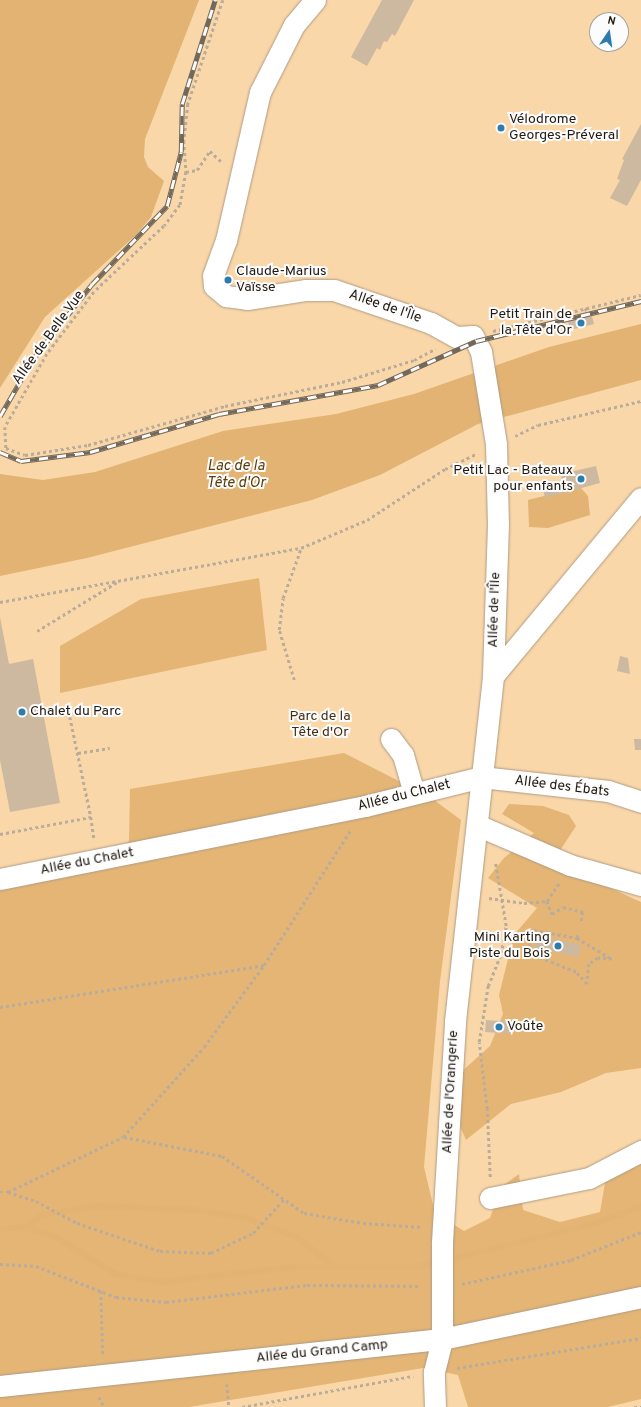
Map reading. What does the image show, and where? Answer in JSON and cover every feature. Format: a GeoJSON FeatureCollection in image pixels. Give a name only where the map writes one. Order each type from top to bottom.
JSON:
{"type":"FeatureCollection","features":[{"type":"Feature","properties":{"kind":"street","name":"Allée de l'Île"},"geometry":{"type":"LineString","coordinates":[[315,0],[294,25],[260,92],[226,240],[213,275],[214,286],[226,296],[247,299],[306,290],[334,290],[431,323],[470,342],[496,437],[498,524],[493,676]]}},
{"type":"Feature","properties":{"kind":"street"},"geometry":{"type":"LineString","coordinates":[[481,777],[493,676],[641,498]]}},
{"type":"Feature","properties":{"kind":"street"},"geometry":{"type":"LineString","coordinates":[[391,739],[403,755],[414,793]]}},
{"type":"Feature","properties":{"kind":"street","name":"Allée du Chalet"},"geometry":{"type":"LineString","coordinates":[[0,879],[365,806],[481,777]]}},
{"type":"Feature","properties":{"kind":"street","name":"Allée des Ébats"},"geometry":{"type":"LineString","coordinates":[[481,777],[608,791],[641,802]]}},
{"type":"Feature","properties":{"kind":"street","name":"Allée de l'Orangerie"},"geometry":{"type":"LineString","coordinates":[[430,1404],[434,1372],[442,1338],[443,1235],[455,1021],[481,777]]}},
{"type":"Feature","properties":{"kind":"street"},"geometry":{"type":"LineString","coordinates":[[477,825],[570,865],[641,885]]}},
{"type":"Feature","properties":{"kind":"street"},"geometry":{"type":"LineString","coordinates":[[490,1198],[589,1178],[641,1151]]}},
{"type":"Feature","properties":{"kind":"street","name":"Allée du Grand Camp"},"geometry":{"type":"LineString","coordinates":[[0,1386],[442,1338],[641,1297]]}},
{"type":"Feature","properties":{"kind":"path","name":"Allée de Belle Vue"},"geometry":{"type":"LineString","coordinates":[[223,0],[188,104],[184,141],[186,172],[180,205],[164,226],[94,292],[47,354],[5,427],[6,448],[25,455],[88,446],[225,406],[342,382],[585,308],[641,295]]}},
{"type":"Feature","properties":{"kind":"path"},"geometry":{"type":"LineString","coordinates":[[186,172],[196,170],[210,151],[241,173]]}},
{"type":"Feature","properties":{"kind":"path"},"geometry":{"type":"LineString","coordinates":[[585,308],[592,316]]}},
{"type":"Feature","properties":{"kind":"path"},"geometry":{"type":"LineString","coordinates":[[0,602],[301,548],[367,520],[496,437],[538,425],[641,401]]}},
{"type":"Feature","properties":{"kind":"path"},"geometry":{"type":"LineString","coordinates":[[294,680],[279,630],[283,598],[301,548]]}},
{"type":"Feature","properties":{"kind":"path"},"geometry":{"type":"LineString","coordinates":[[38,631],[119,581]]}},
{"type":"Feature","properties":{"kind":"path"},"geometry":{"type":"LineString","coordinates":[[70,717],[93,829]]}},
{"type":"Feature","properties":{"kind":"path"},"geometry":{"type":"LineString","coordinates":[[78,753],[110,748]]}},
{"type":"Feature","properties":{"kind":"path"},"geometry":{"type":"LineString","coordinates":[[8,1192],[123,1137],[204,1047],[264,965],[365,806]]}},
{"type":"Feature","properties":{"kind":"path"},"geometry":{"type":"LineString","coordinates":[[0,834],[91,817]]}},
{"type":"Feature","properties":{"kind":"path"},"geometry":{"type":"LineString","coordinates":[[490,1198],[487,1109],[479,1042],[488,986],[501,954],[506,926],[503,898],[494,858]]}},
{"type":"Feature","properties":{"kind":"path"},"geometry":{"type":"LineString","coordinates":[[547,901],[554,891]]}},
{"type":"Feature","properties":{"kind":"path"},"geometry":{"type":"LineString","coordinates":[[503,898],[524,903],[547,901]]}},
{"type":"Feature","properties":{"kind":"path"},"geometry":{"type":"LineString","coordinates":[[547,901],[552,914],[563,907],[584,912],[581,924]]}},
{"type":"Feature","properties":{"kind":"path"},"geometry":{"type":"LineString","coordinates":[[534,930],[577,938],[612,959],[598,958],[589,964],[587,984],[576,972],[536,956],[529,947],[534,930]]}},
{"type":"Feature","properties":{"kind":"path"},"geometry":{"type":"LineString","coordinates":[[577,938],[578,934]]}},
{"type":"Feature","properties":{"kind":"path"},"geometry":{"type":"LineString","coordinates":[[0,1007],[264,965]]}},
{"type":"Feature","properties":{"kind":"path"},"geometry":{"type":"LineString","coordinates":[[123,1137],[222,1156],[304,1213],[443,1235]]}},
{"type":"Feature","properties":{"kind":"path"},"geometry":{"type":"LineString","coordinates":[[0,1192],[8,1192],[36,1201],[77,1223],[160,1251],[210,1252],[253,1233],[284,1199]]}},
{"type":"Feature","properties":{"kind":"path"},"geometry":{"type":"LineString","coordinates":[[0,1264],[36,1266],[116,1297],[166,1302],[307,1285],[493,1280],[571,1260],[641,1232]]}},
{"type":"Feature","properties":{"kind":"path"},"geometry":{"type":"LineString","coordinates":[[101,1291],[103,1356],[99,1397],[104,1407]]}},
{"type":"Feature","properties":{"kind":"path"},"geometry":{"type":"LineString","coordinates":[[634,1407],[641,1406]]}},
{"type":"Feature","properties":{"kind":"green space","name":"Parc de la Tête d'Or"},"geometry":{"type":"Polygon","coordinates":[[[0,0],[641,0],[641,1407],[0,1407],[0,0]]]}},
{"type":"Feature","properties":{"kind":"shaded area"},"geometry":{"type":"Polygon","coordinates":[[[259,578],[267,650],[60,693],[60,646],[141,599],[259,578]]]}},
{"type":"Feature","properties":{"kind":"shaded area"},"geometry":{"type":"Polygon","coordinates":[[[344,753],[430,797],[461,820],[440,981],[424,1167],[435,1213],[464,1231],[490,1218],[501,1187],[519,1174],[523,1210],[560,1222],[600,1212],[605,1183],[625,1162],[641,1156],[641,1399],[608,1407],[468,1407],[458,1375],[423,1368],[189,1407],[0,1407],[0,887],[101,868],[129,841],[130,789],[344,753]]]}},
{"type":"Feature","properties":{"kind":"shaded area"},"geometry":{"type":"Polygon","coordinates":[[[509,804],[543,806],[569,815],[576,826],[561,849],[577,873],[641,902],[641,1068],[606,1073],[561,1092],[511,1104],[466,1140],[459,1124],[460,1073],[490,1046],[503,1014],[499,995],[514,935],[537,908],[488,878],[504,858],[534,833],[502,814],[509,804]]]}},
{"type":"Feature","properties":{"kind":"water"},"geometry":{"type":"Polygon","coordinates":[[[0,0],[199,0],[145,139],[144,157],[148,167],[164,181],[151,217],[137,234],[45,317],[0,388],[0,0]]]}},
{"type":"Feature","properties":{"kind":"water","name":"Lac de la Tête d'Or"},"geometry":{"type":"Polygon","coordinates":[[[641,324],[641,380],[478,424],[380,475],[312,500],[87,558],[0,576],[0,474],[43,480],[95,472],[223,431],[336,414],[414,394],[549,347],[641,324]]]}},
{"type":"Feature","properties":{"kind":"water"},"geometry":{"type":"Polygon","coordinates":[[[580,487],[588,496],[590,515],[548,528],[529,527],[528,500],[580,487]]]}},
{"type":"Feature","properties":{"kind":"building"},"geometry":{"type":"Polygon","coordinates":[[[382,0],[414,0],[395,36],[392,34],[387,42],[384,41],[380,50],[377,48],[367,66],[351,57],[382,0]]]}},
{"type":"Feature","properties":{"kind":"building"},"geometry":{"type":"Polygon","coordinates":[[[641,124],[641,180],[627,206],[610,198],[620,180],[617,179],[624,160],[622,159],[641,124]]]}},
{"type":"Feature","properties":{"kind":"building","name":"Petit Train de la Tête d'Or"},"geometry":{"type":"Polygon","coordinates":[[[592,316],[594,324],[570,330],[568,321],[592,316]]]}},
{"type":"Feature","properties":{"kind":"building","name":"Petit Lac - Bateaux pour enfants"},"geometry":{"type":"Polygon","coordinates":[[[596,466],[600,483],[545,498],[543,489],[563,485],[561,474],[596,466]]]}},
{"type":"Feature","properties":{"kind":"building","name":"Chalet du Parc"},"geometry":{"type":"Polygon","coordinates":[[[0,617],[9,664],[33,659],[60,803],[10,812],[0,760],[0,617]]]}},
{"type":"Feature","properties":{"kind":"building"},"geometry":{"type":"Polygon","coordinates":[[[620,656],[628,658],[630,674],[617,671],[620,656]]]}},
{"type":"Feature","properties":{"kind":"building"},"geometry":{"type":"Polygon","coordinates":[[[634,739],[641,739],[641,750],[635,750],[634,739]]]}},
{"type":"Feature","properties":{"kind":"building","name":"Mini Karting Piste du Bois"},"geometry":{"type":"Polygon","coordinates":[[[538,935],[581,945],[578,957],[534,947],[538,935]]]}},
{"type":"Feature","properties":{"kind":"building","name":"Voûte"},"geometry":{"type":"Polygon","coordinates":[[[486,1020],[513,1022],[513,1034],[485,1032],[486,1020]]]}},
{"type":"Feature","properties":{"kind":"waterway"},"geometry":{"type":"LineString","coordinates":[[28,1227],[42,1215],[97,1206],[195,1210],[246,1218],[297,1237],[333,1266]]}},
{"type":"Feature","properties":{"kind":"waterway"},"geometry":{"type":"LineString","coordinates":[[0,1229],[28,1227],[59,1239],[116,1274],[161,1282],[292,1267],[417,1267],[594,1224],[641,1206]]}},
{"type":"Feature","properties":{"kind":"railway"},"geometry":{"type":"LineString","coordinates":[[0,416],[33,359],[92,284],[167,206],[181,152],[182,104],[215,0]]}},
{"type":"Feature","properties":{"kind":"railway"},"geometry":{"type":"LineString","coordinates":[[0,452],[21,461],[90,452],[219,414],[378,385],[476,341],[641,301]]}},
{"type":"Feature","properties":{"kind":"place","name":"Vélodrome Georges-Préveral"},"geometry":{"type":"Point","coordinates":[501,128]}},
{"type":"Feature","properties":{"kind":"place","name":"Claude-Marius Vaïsse"},"geometry":{"type":"Point","coordinates":[228,280]}},
{"type":"Feature","properties":{"kind":"place","name":"Petit Train de la Tête d'Or"},"geometry":{"type":"Point","coordinates":[581,323]}},
{"type":"Feature","properties":{"kind":"place","name":"Petit Lac - Bateaux pour enfants"},"geometry":{"type":"Point","coordinates":[581,479]}},
{"type":"Feature","properties":{"kind":"place","name":"Chalet du Parc"},"geometry":{"type":"Point","coordinates":[22,712]}},
{"type":"Feature","properties":{"kind":"place","name":"Mini Karting Piste du Bois"},"geometry":{"type":"Point","coordinates":[558,946]}},
{"type":"Feature","properties":{"kind":"place","name":"Voûte"},"geometry":{"type":"Point","coordinates":[499,1027]}}]}
